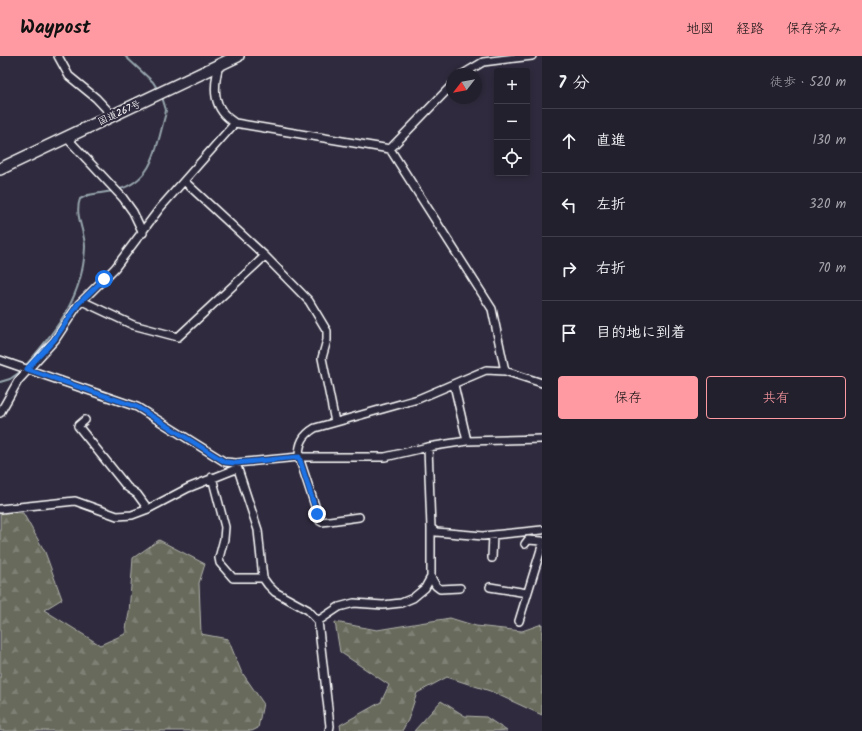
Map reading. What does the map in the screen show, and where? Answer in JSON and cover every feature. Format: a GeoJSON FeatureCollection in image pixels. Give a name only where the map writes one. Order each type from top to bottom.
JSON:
{"type":"FeatureCollection","features":[{"type":"Feature","properties":{"kind":"highway","name":"国道267号"},"geometry":{"type":"LineString","coordinates":[[0,169],[223,61],[238,56]]}},
{"type":"Feature","properties":{"kind":"street"},"geometry":{"type":"LineString","coordinates":[[58,56],[69,76],[96,98],[112,115]]}},
{"type":"Feature","properties":{"kind":"street"},"geometry":{"type":"LineString","coordinates":[[473,68],[483,62],[532,56]]}},
{"type":"Feature","properties":{"kind":"street"},"geometry":{"type":"LineString","coordinates":[[223,61],[214,85],[215,98],[226,117],[235,123],[390,149],[492,309],[505,371]]}},
{"type":"Feature","properties":{"kind":"street"},"geometry":{"type":"LineString","coordinates":[[390,149],[446,92]]}},
{"type":"Feature","properties":{"kind":"street"},"geometry":{"type":"LineString","coordinates":[[0,413],[18,381],[54,340],[82,300],[115,268],[143,233],[160,208],[235,123]]}},
{"type":"Feature","properties":{"kind":"street"},"geometry":{"type":"LineString","coordinates":[[66,137],[119,193],[133,212],[143,233]]}},
{"type":"Feature","properties":{"kind":"street"},"geometry":{"type":"LineString","coordinates":[[184,181],[264,256],[309,301],[327,331],[327,340],[322,358],[335,422]]}},
{"type":"Feature","properties":{"kind":"street"},"geometry":{"type":"LineString","coordinates":[[82,300],[133,325],[178,337],[264,256]]}},
{"type":"Feature","properties":{"kind":"street"},"geometry":{"type":"LineString","coordinates":[[0,360],[137,407],[215,457],[236,466]]}},
{"type":"Feature","properties":{"kind":"street"},"geometry":{"type":"LineString","coordinates":[[359,517],[320,521],[299,457],[299,446],[309,432],[315,428],[418,399],[454,385],[486,370],[505,371],[542,383]]}},
{"type":"Feature","properties":{"kind":"street"},"geometry":{"type":"LineString","coordinates":[[454,385],[467,441]]}},
{"type":"Feature","properties":{"kind":"street"},"geometry":{"type":"LineString","coordinates":[[85,420],[78,426],[127,487],[137,494],[148,509]]}},
{"type":"Feature","properties":{"kind":"street"},"geometry":{"type":"LineString","coordinates":[[0,509],[76,501],[116,516],[132,515],[148,509],[236,466],[299,457],[385,457],[428,447],[467,441],[542,440]]}},
{"type":"Feature","properties":{"kind":"street"},"geometry":{"type":"LineString","coordinates":[[318,621],[339,607],[354,603],[383,605],[401,603],[413,598],[425,588],[431,577],[428,447]]}},
{"type":"Feature","properties":{"kind":"street"},"geometry":{"type":"LineString","coordinates":[[236,466],[258,530],[263,578],[275,592],[308,610],[318,621],[329,719],[328,731]]}},
{"type":"Feature","properties":{"kind":"street"},"geometry":{"type":"LineString","coordinates":[[212,477],[225,527],[224,539],[219,558],[220,563],[233,578],[263,578]]}},
{"type":"Feature","properties":{"kind":"street"},"geometry":{"type":"LineString","coordinates":[[431,528],[436,532],[483,536],[542,530]]}},
{"type":"Feature","properties":{"kind":"street"},"geometry":{"type":"LineString","coordinates":[[492,558],[493,535]]}},
{"type":"Feature","properties":{"kind":"street"},"geometry":{"type":"LineString","coordinates":[[525,544],[528,540],[542,541]]}},
{"type":"Feature","properties":{"kind":"street"},"geometry":{"type":"LineString","coordinates":[[518,621],[542,546]]}},
{"type":"Feature","properties":{"kind":"street"},"geometry":{"type":"LineString","coordinates":[[431,577],[436,586],[440,589],[460,588]]}},
{"type":"Feature","properties":{"kind":"street"},"geometry":{"type":"LineString","coordinates":[[490,587],[527,593]]}},
{"type":"Feature","properties":{"kind":"green space"},"geometry":{"type":"Polygon","coordinates":[[[0,511],[23,513],[45,552],[62,599],[44,610],[100,645],[125,634],[129,613],[133,558],[159,540],[205,564],[199,583],[201,634],[228,639],[241,671],[263,703],[258,728],[252,731],[0,731],[0,511]]]}},
{"type":"Feature","properties":{"kind":"green space"},"geometry":{"type":"Polygon","coordinates":[[[450,618],[476,626],[522,631],[542,624],[542,715],[490,691],[447,677],[417,693],[408,720],[402,731],[341,731],[340,725],[381,702],[389,685],[340,652],[335,622],[377,630],[450,618]]]}},
{"type":"Feature","properties":{"kind":"green space"},"geometry":{"type":"Polygon","coordinates":[[[441,701],[465,716],[486,717],[507,731],[414,731],[441,701]]]}},
{"type":"Feature","properties":{"kind":"waterway"},"geometry":{"type":"LineString","coordinates":[[125,56],[153,82],[158,90]]}},
{"type":"Feature","properties":{"kind":"waterway"},"geometry":{"type":"LineString","coordinates":[[117,190],[139,179],[152,161],[156,151],[166,110],[162,97]]}},
{"type":"Feature","properties":{"kind":"waterway"},"geometry":{"type":"LineString","coordinates":[[27,364],[49,337],[67,310],[79,281],[85,247],[78,211],[80,199],[88,195],[113,191]]}},
{"type":"Feature","properties":{"kind":"waterway"},"geometry":{"type":"LineString","coordinates":[[0,382],[10,379],[20,372]]}},
{"type":"Feature","properties":{"kind":"route"},"geometry":{"type":"LineString","coordinates":[[104,279],[78,304],[54,340],[27,369],[137,407],[225,462],[236,463],[244,461],[299,457],[317,514]]}}]}
